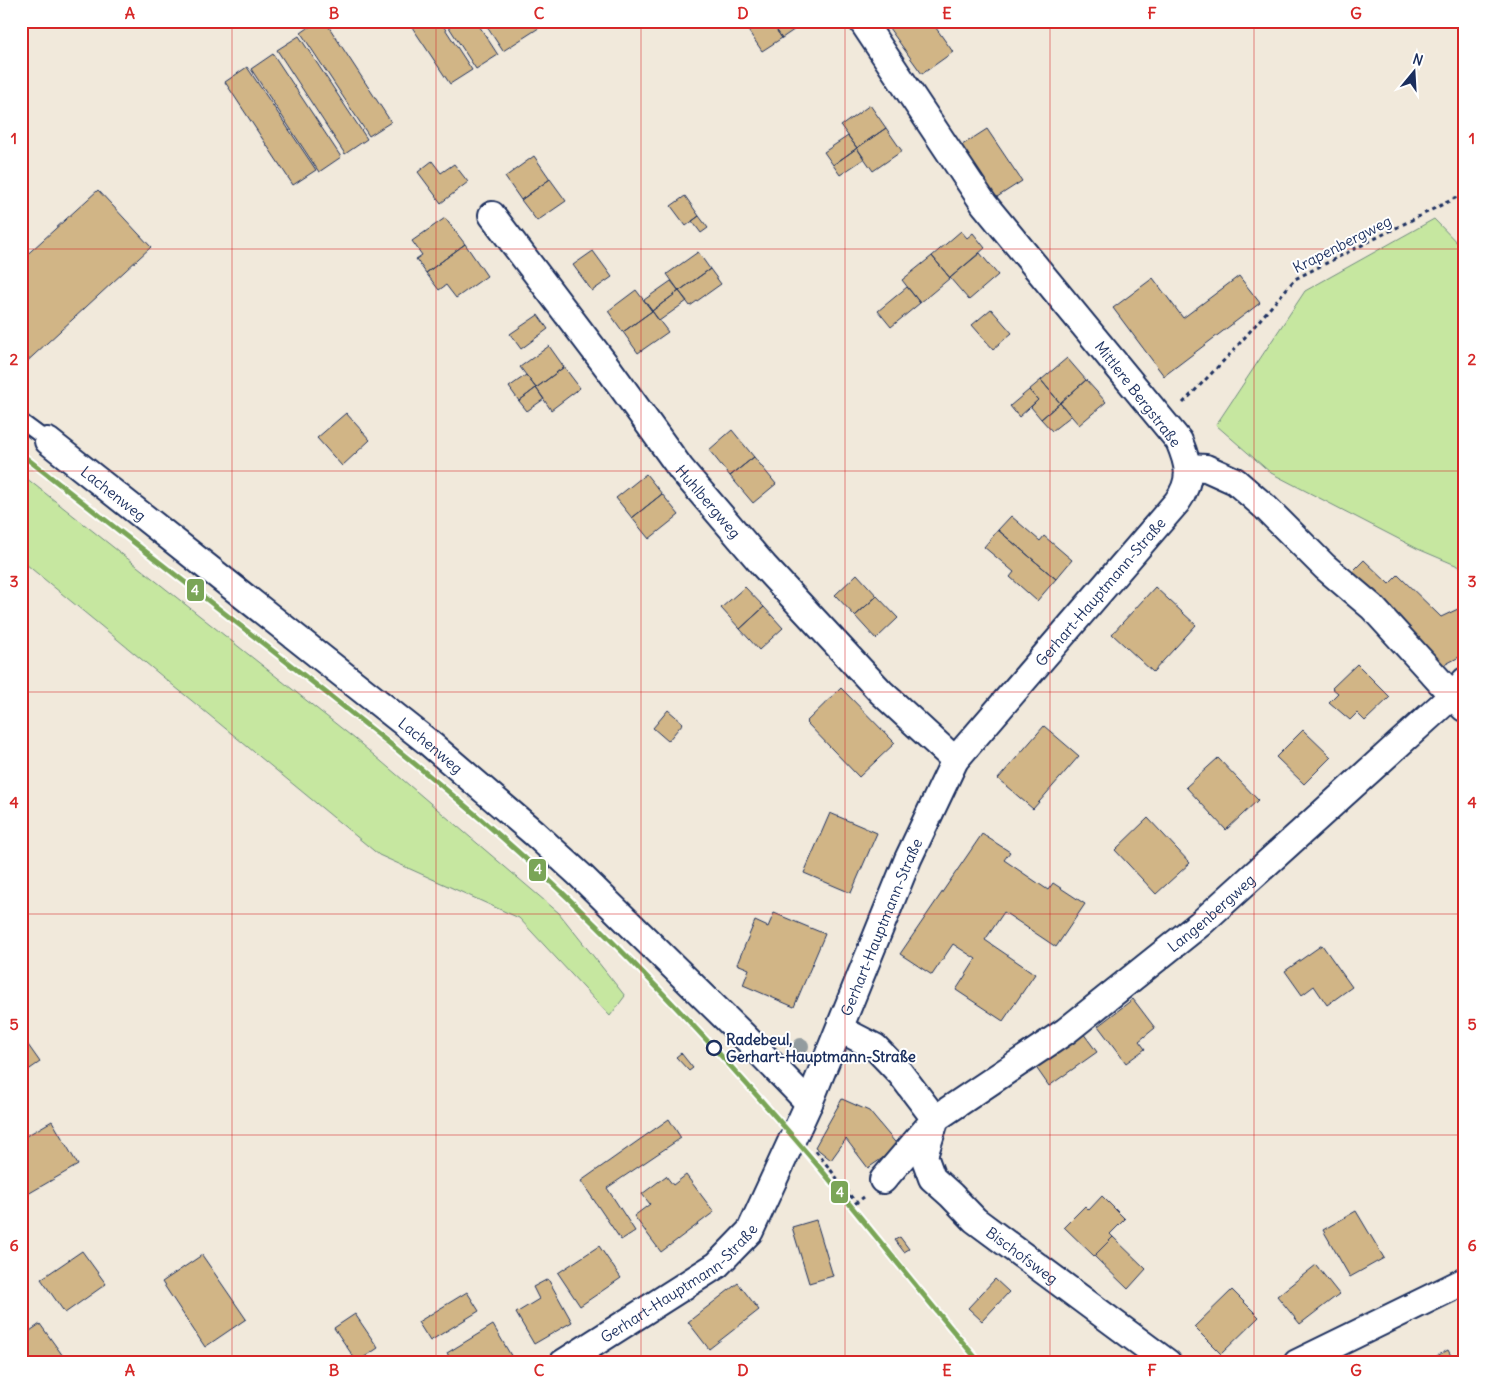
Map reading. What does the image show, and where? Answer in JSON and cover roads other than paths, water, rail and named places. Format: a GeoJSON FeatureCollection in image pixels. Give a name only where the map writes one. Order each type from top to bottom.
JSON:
{"type":"FeatureCollection","features":[{"type":"Feature","properties":{"kind":"street","name":"Mittlere Bergstraße"},"geometry":{"type":"LineString","coordinates":[[862,21],[984,204],[1179,442],[1188,467]]}},
{"type":"Feature","properties":{"kind":"street","name":"Huhlbergweg"},"geometry":{"type":"LineString","coordinates":[[492,215],[608,368],[681,469],[764,566],[881,692],[955,760]]}},
{"type":"Feature","properties":{"kind":"street","name":"Lachenweg"},"geometry":{"type":"LineString","coordinates":[[48,441],[428,742],[534,833],[588,883],[744,1036],[809,1103]]}},
{"type":"Feature","properties":{"kind":"street","name":"Gerhart-Hauptmann-Straße"},"geometry":{"type":"LineString","coordinates":[[563,1363],[717,1265],[750,1230],[809,1103],[908,859],[955,760],[1177,502],[1183,494],[1187,482],[1188,467]]}},
{"type":"Feature","properties":{"kind":"street"},"geometry":{"type":"LineString","coordinates":[[1188,467],[1206,468],[1235,481],[1241,486],[1325,566],[1372,607],[1461,695]]}},
{"type":"Feature","properties":{"kind":"street","name":"Langenbergweg"},"geometry":{"type":"LineString","coordinates":[[935,1119],[1066,1031],[1201,923],[1461,695]]}},
{"type":"Feature","properties":{"kind":"street"},"geometry":{"type":"LineString","coordinates":[[840,1029],[875,1047],[900,1073],[935,1119],[883,1180]]}},
{"type":"Feature","properties":{"kind":"street","name":"Bischofsweg"},"geometry":{"type":"LineString","coordinates":[[935,1119],[924,1156],[932,1178],[951,1194],[974,1220],[1168,1363]]}},
{"type":"Feature","properties":{"kind":"street"},"geometry":{"type":"LineString","coordinates":[[1298,1363],[1465,1281]]}},
{"type":"Feature","properties":{"kind":"lane","name":"Lachenweg"},"geometry":{"type":"LineString","coordinates":[[21,421],[48,441]]}},
{"type":"Feature","properties":{"kind":"place","name":"Radebeul, Gerhart-Hauptmann-Straße"},"geometry":{"type":"Point","coordinates":[714,1048]}}]}
